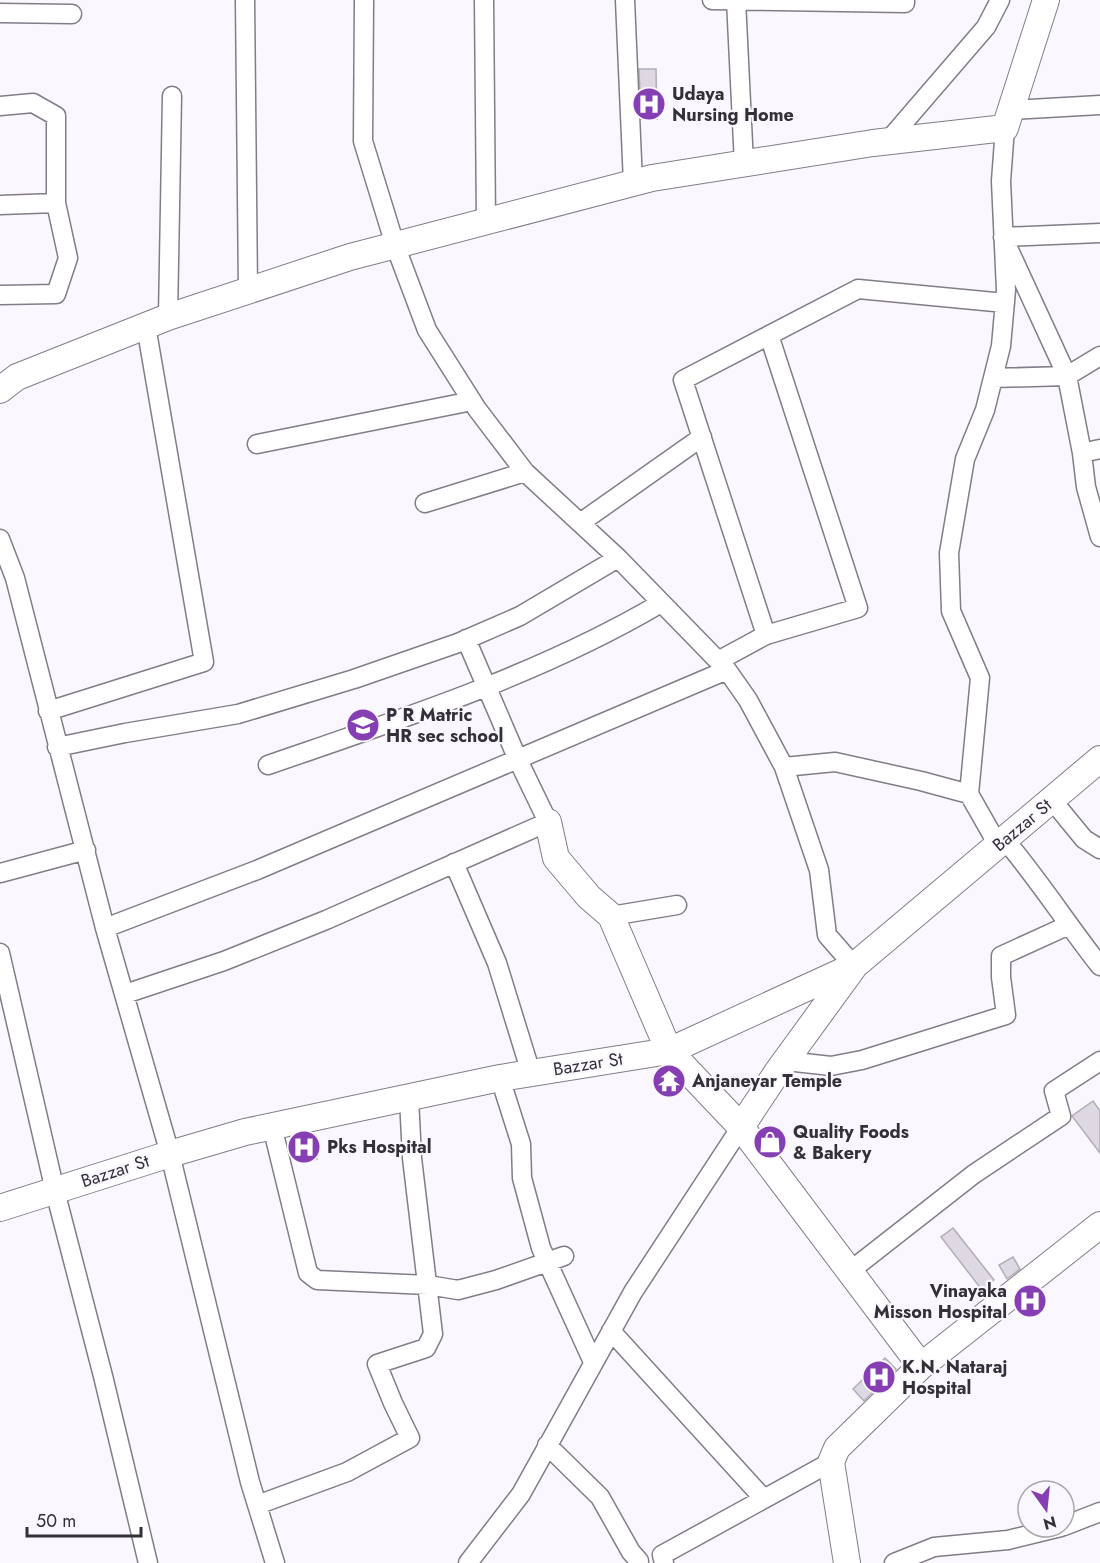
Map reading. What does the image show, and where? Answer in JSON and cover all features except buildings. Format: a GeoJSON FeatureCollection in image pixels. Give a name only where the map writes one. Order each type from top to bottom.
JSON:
{"type":"FeatureCollection","features":[{"type":"Feature","properties":{"kind":"main road"},"geometry":{"type":"LineString","coordinates":[[0,390],[17,377],[157,321],[350,257],[633,183],[887,142],[1008,119],[1046,0]]}},
{"type":"Feature","properties":{"kind":"main road","name":"Bazzar St"},"geometry":{"type":"LineString","coordinates":[[0,1208],[245,1132],[500,1078],[669,1051],[854,966],[1100,759]]}},
{"type":"Feature","properties":{"kind":"main road"},"geometry":{"type":"LineString","coordinates":[[548,822],[556,858],[589,897],[611,916],[669,1051],[741,1127],[921,1366]]}},
{"type":"Feature","properties":{"kind":"main road"},"geometry":{"type":"LineString","coordinates":[[741,1127],[854,966]]}},
{"type":"Feature","properties":{"kind":"main road"},"geometry":{"type":"LineString","coordinates":[[847,1563],[831,1462],[837,1448],[921,1366],[1097,1232]]}},
{"type":"Feature","properties":{"kind":"street"},"geometry":{"type":"LineString","coordinates":[[245,0],[248,291]]}},
{"type":"Feature","properties":{"kind":"street"},"geometry":{"type":"LineString","coordinates":[[364,0],[363,141],[395,245],[427,330],[472,401],[525,472],[618,558],[722,665],[748,700],[784,767],[819,870],[827,935],[854,966]]}},
{"type":"Feature","properties":{"kind":"street"},"geometry":{"type":"LineString","coordinates":[[484,0],[486,221]]}},
{"type":"Feature","properties":{"kind":"street"},"geometry":{"type":"LineString","coordinates":[[625,0],[633,183]]}},
{"type":"Feature","properties":{"kind":"street"},"geometry":{"type":"LineString","coordinates":[[712,0],[905,3],[905,0]]}},
{"type":"Feature","properties":{"kind":"street"},"geometry":{"type":"LineString","coordinates":[[736,0],[744,164]]}},
{"type":"Feature","properties":{"kind":"street"},"geometry":{"type":"LineString","coordinates":[[887,142],[987,27],[1000,0]]}},
{"type":"Feature","properties":{"kind":"street"},"geometry":{"type":"LineString","coordinates":[[0,13],[72,14]]}},
{"type":"Feature","properties":{"kind":"street"},"geometry":{"type":"LineString","coordinates":[[48,711],[204,662],[157,321],[172,96]]}},
{"type":"Feature","properties":{"kind":"street"},"geometry":{"type":"LineString","coordinates":[[0,106],[33,103],[56,116],[56,203],[68,258],[56,294],[0,295]]}},
{"type":"Feature","properties":{"kind":"street"},"geometry":{"type":"LineString","coordinates":[[1100,105],[1008,119],[1001,181],[1005,303],[1001,346],[985,410],[965,459],[949,553],[951,611],[980,678],[969,794],[1001,843],[1031,870],[1100,966]]}},
{"type":"Feature","properties":{"kind":"street"},"geometry":{"type":"LineString","coordinates":[[0,205],[56,203]]}},
{"type":"Feature","properties":{"kind":"street"},"geometry":{"type":"LineString","coordinates":[[1004,237],[1100,233]]}},
{"type":"Feature","properties":{"kind":"street"},"geometry":{"type":"LineString","coordinates":[[1004,237],[1067,376],[1091,451],[1086,487],[1100,537]]}},
{"type":"Feature","properties":{"kind":"street"},"geometry":{"type":"LineString","coordinates":[[766,635],[683,380],[858,289],[1005,303]]}},
{"type":"Feature","properties":{"kind":"street"},"geometry":{"type":"LineString","coordinates":[[105,928],[257,870],[518,760],[722,665],[766,635],[858,608],[769,335]]}},
{"type":"Feature","properties":{"kind":"street"},"geometry":{"type":"LineString","coordinates":[[993,378],[1067,376],[1100,356]]}},
{"type":"Feature","properties":{"kind":"street"},"geometry":{"type":"LineString","coordinates":[[257,444],[472,401]]}},
{"type":"Feature","properties":{"kind":"street"},"geometry":{"type":"LineString","coordinates":[[580,523],[702,437]]}},
{"type":"Feature","properties":{"kind":"street"},"geometry":{"type":"LineString","coordinates":[[425,503],[525,472]]}},
{"type":"Feature","properties":{"kind":"street"},"geometry":{"type":"LineString","coordinates":[[0,539],[15,578],[105,928],[170,1154],[257,1505],[275,1563]]}},
{"type":"Feature","properties":{"kind":"street"},"geometry":{"type":"LineString","coordinates":[[57,747],[238,714],[354,679],[466,639],[520,616],[618,558]]}},
{"type":"Feature","properties":{"kind":"street"},"geometry":{"type":"LineString","coordinates":[[268,765],[390,723],[568,653],[627,624],[661,603]]}},
{"type":"Feature","properties":{"kind":"street"},"geometry":{"type":"LineString","coordinates":[[125,994],[234,957],[326,920],[548,822],[518,760],[466,639]]}},
{"type":"Feature","properties":{"kind":"street"},"geometry":{"type":"LineString","coordinates":[[784,767],[835,762],[969,794]]}},
{"type":"Feature","properties":{"kind":"street"},"geometry":{"type":"LineString","coordinates":[[1052,800],[1084,839],[1100,849]]}},
{"type":"Feature","properties":{"kind":"street"},"geometry":{"type":"LineString","coordinates":[[0,873],[86,850]]}},
{"type":"Feature","properties":{"kind":"street"},"geometry":{"type":"LineString","coordinates":[[454,863],[497,963],[531,1073]]}},
{"type":"Feature","properties":{"kind":"street"},"geometry":{"type":"LineString","coordinates":[[611,916],[677,905]]}},
{"type":"Feature","properties":{"kind":"street"},"geometry":{"type":"LineString","coordinates":[[786,1060],[831,1066],[862,1060],[1006,1015],[1001,956],[1069,925]]}},
{"type":"Feature","properties":{"kind":"street"},"geometry":{"type":"LineString","coordinates":[[0,953],[55,1191],[148,1563]]}},
{"type":"Feature","properties":{"kind":"street"},"geometry":{"type":"LineString","coordinates":[[850,1271],[974,1174],[1061,1116],[1054,1091],[1100,1060]]}},
{"type":"Feature","properties":{"kind":"street"},"geometry":{"type":"LineString","coordinates":[[500,1078],[521,1144],[522,1178],[541,1248],[555,1259],[593,1362]]}},
{"type":"Feature","properties":{"kind":"street"},"geometry":{"type":"LineString","coordinates":[[257,1505],[347,1472],[410,1438],[377,1364],[426,1348],[433,1334],[412,1158],[409,1098]]}},
{"type":"Feature","properties":{"kind":"street"},"geometry":{"type":"LineString","coordinates":[[272,1126],[308,1273],[317,1280],[428,1285],[458,1290],[496,1280],[555,1259]]}},
{"type":"Feature","properties":{"kind":"street"},"geometry":{"type":"LineString","coordinates":[[468,1563],[521,1494],[633,1292],[741,1127]]}},
{"type":"Feature","properties":{"kind":"street"},"geometry":{"type":"LineString","coordinates":[[611,1331],[764,1499]]}},
{"type":"Feature","properties":{"kind":"street"},"geometry":{"type":"LineString","coordinates":[[548,1445],[600,1497],[631,1552],[639,1561]]}},
{"type":"Feature","properties":{"kind":"street"},"geometry":{"type":"LineString","coordinates":[[664,1563],[662,1555],[831,1462]]}},
{"type":"Feature","properties":{"kind":"street"},"geometry":{"type":"LineString","coordinates":[[1076,1521],[1100,1512]]}},
{"type":"Feature","properties":{"kind":"street"},"geometry":{"type":"LineString","coordinates":[[894,1563],[934,1547],[1016,1538]]}},
{"type":"Feature","properties":{"kind":"place","name":"Udaya Nursing Home"},"geometry":{"type":"Point","coordinates":[649,104]}},
{"type":"Feature","properties":{"kind":"place","name":"P R Matric HR sec school"},"geometry":{"type":"Point","coordinates":[363,725]}},
{"type":"Feature","properties":{"kind":"place","name":"Anjaneyar Temple"},"geometry":{"type":"Point","coordinates":[669,1081]}},
{"type":"Feature","properties":{"kind":"place","name":"Quality Foods & Bakery"},"geometry":{"type":"Point","coordinates":[770,1142]}},
{"type":"Feature","properties":{"kind":"place","name":"Pks Hospital"},"geometry":{"type":"Point","coordinates":[304,1147]}},
{"type":"Feature","properties":{"kind":"place","name":"Vinayaka Misson Hospital"},"geometry":{"type":"Point","coordinates":[1030,1301]}},
{"type":"Feature","properties":{"kind":"place","name":"K.N. Nataraj Hospital"},"geometry":{"type":"Point","coordinates":[879,1377]}}]}
